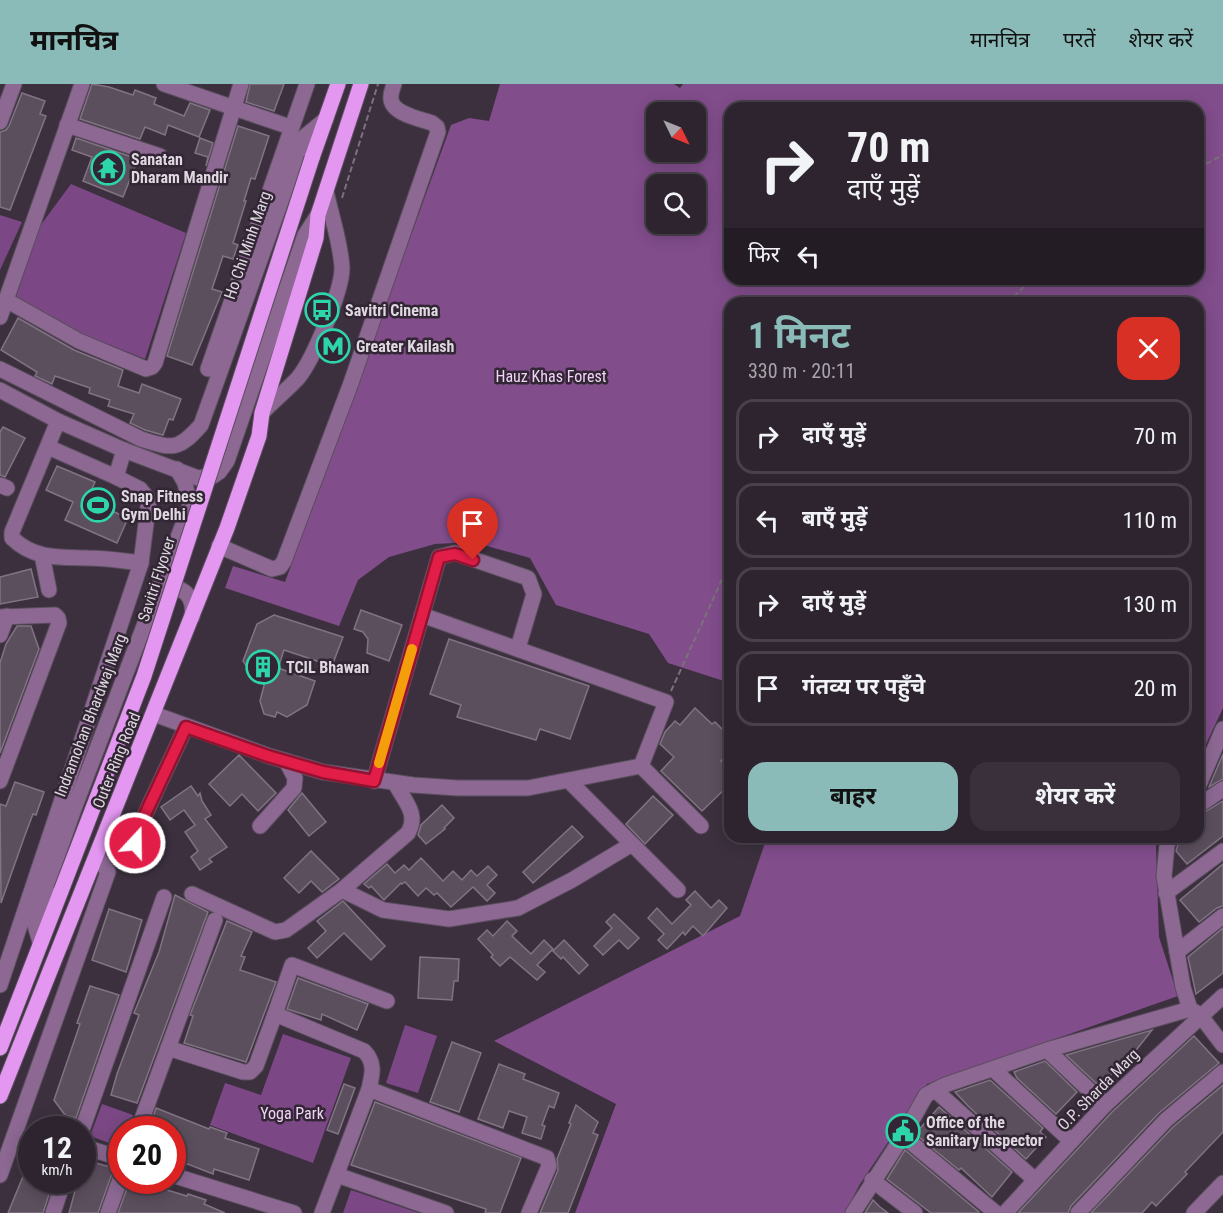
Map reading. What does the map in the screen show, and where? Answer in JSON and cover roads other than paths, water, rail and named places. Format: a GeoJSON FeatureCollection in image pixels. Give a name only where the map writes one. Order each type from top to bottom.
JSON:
{"type":"FeatureCollection","features":[{"type":"Feature","properties":{"kind":"main road"},"geometry":{"type":"LineString","coordinates":[[326,120],[338,84]]}},
{"type":"Feature","properties":{"kind":"main road"},"geometry":{"type":"LineString","coordinates":[[262,413],[316,238],[318,215],[361,84]]}},
{"type":"Feature","properties":{"kind":"main road","name":"Savitri Flyover"},"geometry":{"type":"LineString","coordinates":[[40,942],[144,676],[326,120]]}},
{"type":"Feature","properties":{"kind":"main road","name":"Outer Ring Road"},"geometry":{"type":"LineString","coordinates":[[0,1096],[192,617],[259,436],[262,413]]}},
{"type":"Feature","properties":{"kind":"main road"},"geometry":{"type":"LineString","coordinates":[[0,1048],[40,942]]}},
{"type":"Feature","properties":{"kind":"street"},"geometry":{"type":"LineString","coordinates":[[0,122],[14,84]]}},
{"type":"Feature","properties":{"kind":"street"},"geometry":{"type":"LineString","coordinates":[[0,317],[82,84]]}},
{"type":"Feature","properties":{"kind":"street"},"geometry":{"type":"LineString","coordinates":[[164,84],[188,88],[233,108],[290,127]]}},
{"type":"Feature","properties":{"kind":"street"},"geometry":{"type":"LineString","coordinates":[[6,300],[79,341],[147,369],[152,367],[241,84]]}},
{"type":"Feature","properties":{"kind":"street"},"geometry":{"type":"LineString","coordinates":[[208,369],[290,127],[307,84]]}},
{"type":"Feature","properties":{"kind":"street"},"geometry":{"type":"LineString","coordinates":[[219,546],[272,569],[280,567],[288,550],[351,383],[438,132],[437,127],[432,123],[398,110],[392,104],[390,98],[394,84]]}},
{"type":"Feature","properties":{"kind":"street","name":"Ho Chi Minh Marg"},"geometry":{"type":"LineString","coordinates":[[0,369],[141,439],[165,447],[185,443],[201,426],[304,137],[326,120]]}},
{"type":"Feature","properties":{"kind":"street"},"geometry":{"type":"LineString","coordinates":[[67,125],[160,156]]}},
{"type":"Feature","properties":{"kind":"street"},"geometry":{"type":"LineString","coordinates":[[262,413],[298,377],[311,357],[339,286],[342,268],[340,253],[326,191]]}},
{"type":"Feature","properties":{"kind":"street"},"geometry":{"type":"LineString","coordinates":[[0,390],[58,421],[124,450],[198,478],[206,478],[219,472],[227,461],[305,235],[318,215]]}},
{"type":"Feature","properties":{"kind":"street"},"geometry":{"type":"LineString","coordinates":[[227,355],[228,370],[240,379],[248,379],[260,369]]}},
{"type":"Feature","properties":{"kind":"street"},"geometry":{"type":"LineString","coordinates":[[58,421],[6,543],[17,543],[42,555],[59,558],[89,558],[140,566]]}},
{"type":"Feature","properties":{"kind":"street"},"geometry":{"type":"LineString","coordinates":[[23,987],[1,981],[140,566],[149,500],[140,489],[48,447]]}},
{"type":"Feature","properties":{"kind":"street"},"geometry":{"type":"LineString","coordinates":[[116,477],[124,450]]}},
{"type":"Feature","properties":{"kind":"street","name":"Indramohan Bhardwaj Marg"},"geometry":{"type":"LineString","coordinates":[[40,942],[34,922],[75,806],[190,506],[185,483],[177,469]]}},
{"type":"Feature","properties":{"kind":"street"},"geometry":{"type":"LineString","coordinates":[[374,781],[439,557],[455,554],[528,578],[534,594],[518,648]]}},
{"type":"Feature","properties":{"kind":"street"},"geometry":{"type":"LineString","coordinates":[[42,555],[49,590]]}},
{"type":"Feature","properties":{"kind":"street"},"geometry":{"type":"LineString","coordinates":[[155,597],[162,590],[172,588],[182,590],[190,597],[194,607],[192,617]]}},
{"type":"Feature","properties":{"kind":"street"},"geometry":{"type":"LineString","coordinates":[[0,635],[3,616],[55,615],[58,618],[0,781]]}},
{"type":"Feature","properties":{"kind":"street"},"geometry":{"type":"LineString","coordinates":[[422,615],[666,702],[641,766]]}},
{"type":"Feature","properties":{"kind":"street"},"geometry":{"type":"LineString","coordinates":[[154,714],[286,761],[323,772],[374,781],[458,788],[528,788],[641,766]]}},
{"type":"Feature","properties":{"kind":"street"},"geometry":{"type":"LineString","coordinates":[[145,862],[147,850],[137,846],[134,838],[186,727]]}},
{"type":"Feature","properties":{"kind":"street"},"geometry":{"type":"LineString","coordinates":[[1204,773],[1223,729]]}},
{"type":"Feature","properties":{"kind":"street"},"geometry":{"type":"LineString","coordinates":[[260,826],[294,788],[295,778],[286,761]]}},
{"type":"Feature","properties":{"kind":"street"},"geometry":{"type":"LineString","coordinates":[[641,766],[700,826]]}},
{"type":"Feature","properties":{"kind":"street"},"geometry":{"type":"LineString","coordinates":[[569,781],[678,890]]}},
{"type":"Feature","properties":{"kind":"street"},"geometry":{"type":"LineString","coordinates":[[192,894],[275,932],[286,930],[342,891],[408,833],[414,817],[395,783]]}},
{"type":"Feature","properties":{"kind":"street"},"geometry":{"type":"LineString","coordinates":[[1204,802],[1223,789]]}},
{"type":"Feature","properties":{"kind":"street"},"geometry":{"type":"LineString","coordinates":[[1168,843],[1164,876],[1177,952],[1195,1012],[1223,1045]]}},
{"type":"Feature","properties":{"kind":"street"},"geometry":{"type":"LineString","coordinates":[[342,891],[383,910],[450,919],[518,908],[572,880],[632,844]]}},
{"type":"Feature","properties":{"kind":"street"},"geometry":{"type":"LineString","coordinates":[[1166,893],[1223,851]]}},
{"type":"Feature","properties":{"kind":"street"},"geometry":{"type":"LineString","coordinates":[[29,1116],[108,872],[97,856]]}},
{"type":"Feature","properties":{"kind":"street"},"geometry":{"type":"LineString","coordinates":[[87,1116],[164,897]]}},
{"type":"Feature","properties":{"kind":"street"},"geometry":{"type":"LineString","coordinates":[[1177,952],[1223,916]]}},
{"type":"Feature","properties":{"kind":"street"},"geometry":{"type":"LineString","coordinates":[[143,1116],[215,921]]}},
{"type":"Feature","properties":{"kind":"street"},"geometry":{"type":"LineString","coordinates":[[168,1048],[243,1072],[250,1072],[256,1066],[292,964],[387,1001]]}},
{"type":"Feature","properties":{"kind":"street","name":"O.P. Sharda Marg"},"geometry":{"type":"LineString","coordinates":[[1005,1213],[1195,1012],[1223,996]]}},
{"type":"Feature","properties":{"kind":"street"},"geometry":{"type":"LineString","coordinates":[[853,1213],[872,1180],[903,1136],[926,1095],[1047,1050],[1195,1012]]}},
{"type":"Feature","properties":{"kind":"street"},"geometry":{"type":"LineString","coordinates":[[275,1014],[364,1051],[370,1057],[373,1070],[369,1089],[322,1213]]}},
{"type":"Feature","properties":{"kind":"street"},"geometry":{"type":"LineString","coordinates":[[1047,1050],[1105,1105]]}},
{"type":"Feature","properties":{"kind":"street"},"geometry":{"type":"LineString","coordinates":[[993,1069],[1071,1141]]}},
{"type":"Feature","properties":{"kind":"street"},"geometry":{"type":"LineString","coordinates":[[1078,1213],[1166,1120],[1223,1072]]}},
{"type":"Feature","properties":{"kind":"street"},"geometry":{"type":"LineString","coordinates":[[369,1089],[548,1158],[549,1166],[529,1213]]}},
{"type":"Feature","properties":{"kind":"street"},"geometry":{"type":"LineString","coordinates":[[935,1090],[1035,1180]]}},
{"type":"Feature","properties":{"kind":"street"},"geometry":{"type":"LineString","coordinates":[[903,1136],[996,1213]]}},
{"type":"Feature","properties":{"kind":"street"},"geometry":{"type":"LineString","coordinates":[[0,1175],[18,1141]]}},
{"type":"Feature","properties":{"kind":"street"},"geometry":{"type":"LineString","coordinates":[[337,1175],[439,1212]]}},
{"type":"Feature","properties":{"kind":"street"},"geometry":{"type":"LineString","coordinates":[[186,1180],[262,1208],[294,1213]]}},
{"type":"Feature","properties":{"kind":"street"},"geometry":{"type":"LineString","coordinates":[[872,1180],[915,1213]]}},
{"type":"Feature","properties":{"kind":"street"},"geometry":{"type":"LineString","coordinates":[[1194,1213],[1223,1183]]}},
{"type":"Feature","properties":{"kind":"street"},"geometry":{"type":"LineString","coordinates":[[53,1213],[59,1194]]}},
{"type":"Feature","properties":{"kind":"street"},"geometry":{"type":"LineString","coordinates":[[108,1213],[115,1194]]}},
{"type":"Feature","properties":{"kind":"place","name":"Sanatan Dharam Mandir"},"geometry":{"type":"Point","coordinates":[108,168]}},
{"type":"Feature","properties":{"kind":"place","name":"Savitri Cinema"},"geometry":{"type":"Point","coordinates":[322,310]}},
{"type":"Feature","properties":{"kind":"place","name":"Greater Kailash"},"geometry":{"type":"Point","coordinates":[333,346]}},
{"type":"Feature","properties":{"kind":"place","name":"Snap Fitness Gym Delhi"},"geometry":{"type":"Point","coordinates":[98,505]}},
{"type":"Feature","properties":{"kind":"place","name":"TCIL Bhawan"},"geometry":{"type":"Point","coordinates":[263,667]}},
{"type":"Feature","properties":{"kind":"place","name":"Office of the Sanitary Inspector"},"geometry":{"type":"Point","coordinates":[903,1131]}},
{"type":"Feature","properties":{"kind":"park label","name":"Hauz Khas Forest"},"geometry":{"type":"Point","coordinates":[551,376]}},
{"type":"Feature","properties":{"kind":"park label","name":"Yoga Park"},"geometry":{"type":"Point","coordinates":[292,1113]}}]}
